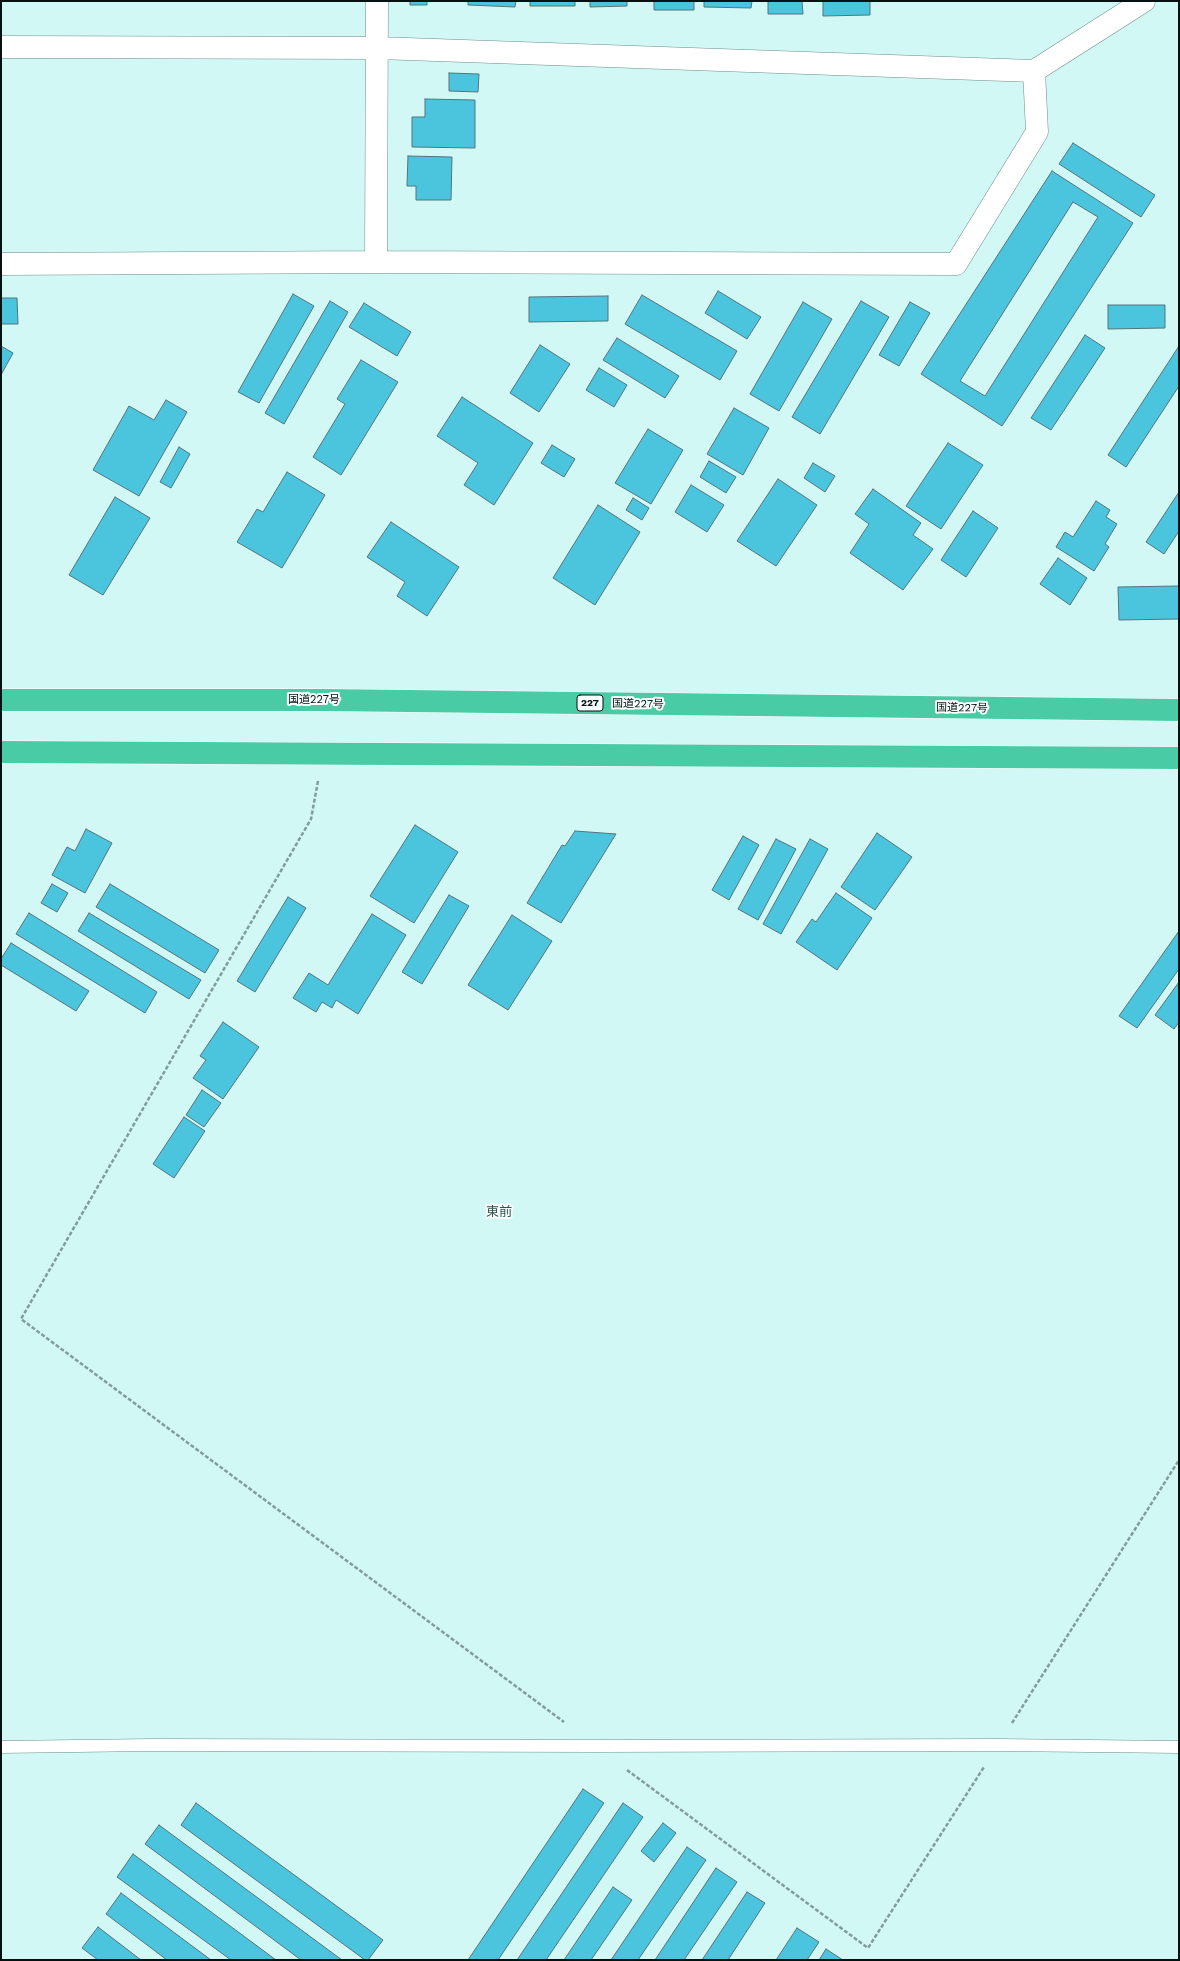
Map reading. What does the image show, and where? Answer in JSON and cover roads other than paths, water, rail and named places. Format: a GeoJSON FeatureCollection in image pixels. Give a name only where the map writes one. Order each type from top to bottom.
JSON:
{"type":"FeatureCollection","features":[{"type":"Feature","properties":{"kind":"highway","name":"国道227号"},"geometry":{"type":"LineString","coordinates":[[1,700],[322,700],[1179,710]]}},
{"type":"Feature","properties":{"kind":"highway"},"geometry":{"type":"LineString","coordinates":[[1,752],[1179,758]]}},
{"type":"Feature","properties":{"kind":"street"},"geometry":{"type":"LineString","coordinates":[[376,262],[377,1]]}},
{"type":"Feature","properties":{"kind":"street"},"geometry":{"type":"LineString","coordinates":[[1,47],[378,48],[1034,71],[1144,1]]}},
{"type":"Feature","properties":{"kind":"street"},"geometry":{"type":"LineString","coordinates":[[1,264],[376,262],[956,264],[1037,132],[1034,71]]}},
{"type":"Feature","properties":{"kind":"lane"},"geometry":{"type":"LineString","coordinates":[[1,1747],[152,1744],[596,1746],[998,1745],[1179,1747]]}},
{"type":"Feature","properties":{"kind":"district","name":"東前"},"geometry":{"type":"Point","coordinates":[499,1212]}}]}
